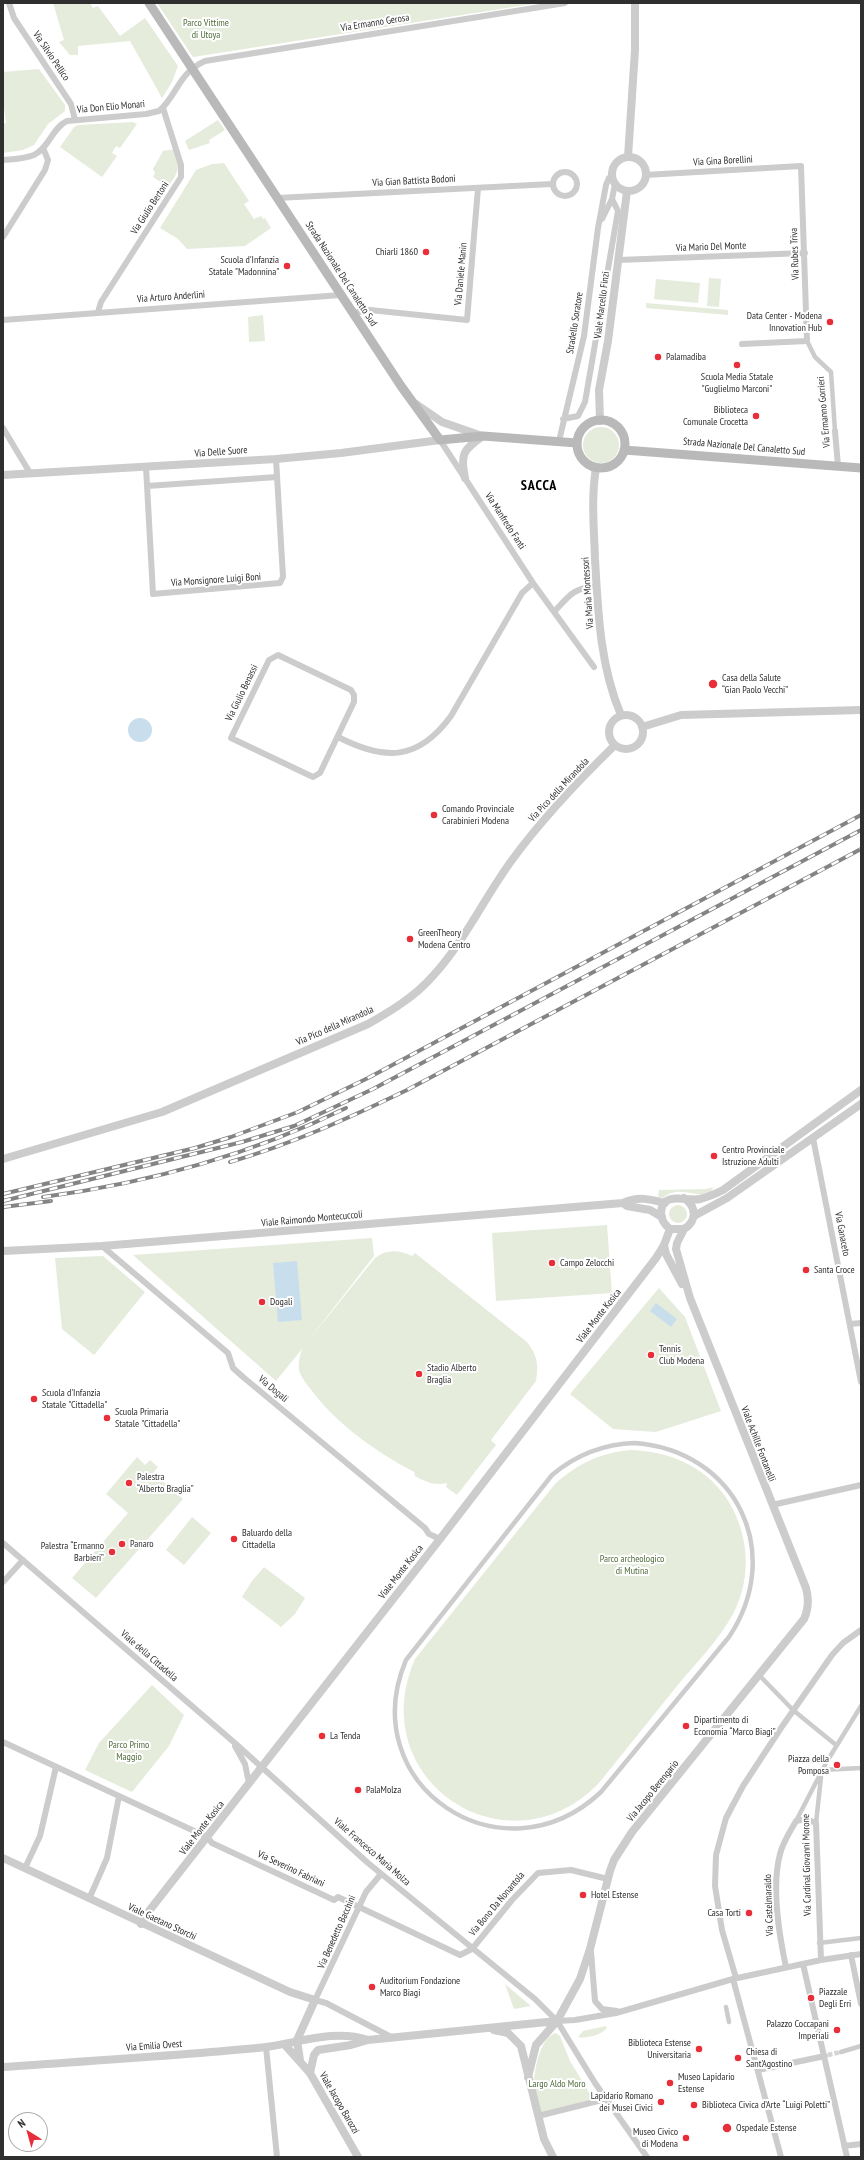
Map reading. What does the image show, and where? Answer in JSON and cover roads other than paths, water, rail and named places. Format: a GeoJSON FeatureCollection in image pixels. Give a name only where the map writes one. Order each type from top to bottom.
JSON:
{"type":"FeatureCollection","features":[{"type":"Feature","properties":{"kind":"main road","name":"Strada Nazionale Del Canaletto Sud"},"geometry":{"type":"LineString","coordinates":[[149,3],[353,313],[440,440]]}},
{"type":"Feature","properties":{"kind":"main road"},"geometry":{"type":"LineString","coordinates":[[600,421],[608,422],[618,428],[624,438],[624,450],[616,463],[606,468],[596,468],[584,461],[578,452],[577,443],[583,429],[590,423],[600,421]]}},
{"type":"Feature","properties":{"kind":"main road"},"geometry":{"type":"LineString","coordinates":[[440,440],[483,436],[577,443]]}},
{"type":"Feature","properties":{"kind":"main road","name":"Strada Nazionale Del Canaletto Sud"},"geometry":{"type":"LineString","coordinates":[[624,450],[861,468]]}},
{"type":"Feature","properties":{"kind":"street","name":"Via Silvio Pellico"},"geometry":{"type":"LineString","coordinates":[[9,3],[14,18],[71,104],[75,120]]}},
{"type":"Feature","properties":{"kind":"street","name":"Via Ermanno Gerosa"},"geometry":{"type":"LineString","coordinates":[[191,69],[204,61],[564,3]]}},
{"type":"Feature","properties":{"kind":"street"},"geometry":{"type":"LineString","coordinates":[[628,157],[635,50],[635,4]]}},
{"type":"Feature","properties":{"kind":"street"},"geometry":{"type":"LineString","coordinates":[[163,108],[180,81],[191,69]]}},
{"type":"Feature","properties":{"kind":"street","name":"Via Don Elio Monari"},"geometry":{"type":"LineString","coordinates":[[3,160],[33,155],[43,148],[60,125],[75,120],[146,114],[163,108]]}},
{"type":"Feature","properties":{"kind":"street","name":"Via Giulio Bertoni"},"geometry":{"type":"LineString","coordinates":[[98,312],[101,302],[181,177],[181,165],[163,108]]}},
{"type":"Feature","properties":{"kind":"street"},"geometry":{"type":"LineString","coordinates":[[3,237],[45,170],[48,160],[43,148]]}},
{"type":"Feature","properties":{"kind":"street"},"geometry":{"type":"LineString","coordinates":[[628,157],[635,158],[642,163],[645,175],[641,186],[627,191],[613,180],[615,164],[622,158],[628,157]]}},
{"type":"Feature","properties":{"kind":"street","name":"Via Gina Borellini"},"geometry":{"type":"LineString","coordinates":[[645,175],[801,166]]}},
{"type":"Feature","properties":{"kind":"street","name":"Via Rubes Triva"},"geometry":{"type":"LineString","coordinates":[[801,166],[807,341]]}},
{"type":"Feature","properties":{"kind":"street"},"geometry":{"type":"LineString","coordinates":[[563,172],[574,176],[577,187],[569,195],[563,196],[554,190],[552,184],[554,178],[563,172]]}},
{"type":"Feature","properties":{"kind":"street","name":"Stradello Soratore"},"geometry":{"type":"LineString","coordinates":[[558,441],[571,395],[584,336],[598,228],[606,185],[609,178],[613,180],[612,199],[598,228]]}},
{"type":"Feature","properties":{"kind":"street","name":"Via Gian Battista Bodoni"},"geometry":{"type":"LineString","coordinates":[[277,198],[552,184]]}},
{"type":"Feature","properties":{"kind":"street","name":"Via Daniele Manin"},"geometry":{"type":"LineString","coordinates":[[353,313],[370,310],[467,320],[478,188]]}},
{"type":"Feature","properties":{"kind":"street","name":"Viale Marcello Finzi"},"geometry":{"type":"LineString","coordinates":[[600,421],[599,390],[608,341],[627,191]]}},
{"type":"Feature","properties":{"kind":"street","name":"Stradello Soratore"},"geometry":{"type":"LineString","coordinates":[[563,419],[578,416],[585,402],[618,211],[612,199]]}},
{"type":"Feature","properties":{"kind":"street","name":"Via Mario Del Monte"},"geometry":{"type":"LineString","coordinates":[[618,260],[805,253]]}},
{"type":"Feature","properties":{"kind":"street","name":"Via Arturo Anderlini"},"geometry":{"type":"LineString","coordinates":[[3,320],[341,294]]}},
{"type":"Feature","properties":{"kind":"street"},"geometry":{"type":"LineString","coordinates":[[742,344],[807,341]]}},
{"type":"Feature","properties":{"kind":"street","name":"Via Ermanno Gorrieri"},"geometry":{"type":"LineString","coordinates":[[807,341],[815,357],[831,372],[838,466]]}},
{"type":"Feature","properties":{"kind":"street"},"geometry":{"type":"LineString","coordinates":[[416,404],[442,422],[483,436]]}},
{"type":"Feature","properties":{"kind":"street"},"geometry":{"type":"LineString","coordinates":[[3,428],[30,473]]}},
{"type":"Feature","properties":{"kind":"street"},"geometry":{"type":"LineString","coordinates":[[465,478],[462,465],[463,455],[469,446],[483,436]]}},
{"type":"Feature","properties":{"kind":"street","name":"Via Delle Suore"},"geometry":{"type":"LineString","coordinates":[[3,475],[276,459],[341,453],[440,440]]}},
{"type":"Feature","properties":{"kind":"street","name":"Via Manfredo Fanti"},"geometry":{"type":"LineString","coordinates":[[440,440],[533,583],[594,667]]}},
{"type":"Feature","properties":{"kind":"street","name":"Via Monsignore Luigi Boni"},"geometry":{"type":"LineString","coordinates":[[146,467],[153,594],[276,585],[280,583],[283,577],[276,459]]}},
{"type":"Feature","properties":{"kind":"street","name":"Via Maria Montessori"},"geometry":{"type":"LineString","coordinates":[[596,468],[592,498],[596,586],[605,666],[613,695],[621,715]]}},
{"type":"Feature","properties":{"kind":"street"},"geometry":{"type":"LineString","coordinates":[[147,486],[277,477]]}},
{"type":"Feature","properties":{"kind":"street"},"geometry":{"type":"LineString","coordinates":[[338,737],[367,751],[384,753],[407,750],[436,734],[451,716],[522,594],[533,583]]}},
{"type":"Feature","properties":{"kind":"street"},"geometry":{"type":"LineString","coordinates":[[554,612],[574,591],[583,587],[596,586]]}},
{"type":"Feature","properties":{"kind":"street","name":"Via Giulio Benassi"},"geometry":{"type":"LineString","coordinates":[[278,655],[353,692],[354,702],[338,737],[320,773],[313,777],[231,738],[269,660],[278,655]]}},
{"type":"Feature","properties":{"kind":"street"},"geometry":{"type":"LineString","coordinates":[[642,727],[681,715],[861,710]]}},
{"type":"Feature","properties":{"kind":"street"},"geometry":{"type":"LineString","coordinates":[[621,715],[634,716],[642,727],[642,736],[637,745],[628,749],[615,745],[609,738],[608,728],[613,720],[621,715]]}},
{"type":"Feature","properties":{"kind":"street","name":"Via Pico della Mirandola"},"geometry":{"type":"LineString","coordinates":[[3,1159],[162,1112],[361,1027],[392,1010],[431,979],[445,961],[497,881],[531,835],[615,745]]}},
{"type":"Feature","properties":{"kind":"street"},"geometry":{"type":"LineString","coordinates":[[684,1198],[692,1206],[694,1216],[692,1222],[684,1229],[670,1229],[662,1218],[662,1210],[665,1203],[674,1198],[684,1198],[697,1200],[723,1190],[861,1090]]}},
{"type":"Feature","properties":{"kind":"street"},"geometry":{"type":"LineString","coordinates":[[694,1216],[727,1198],[861,1104]]}},
{"type":"Feature","properties":{"kind":"street","name":"Via Ganaceto"},"geometry":{"type":"LineString","coordinates":[[813,1138],[861,1382]]}},
{"type":"Feature","properties":{"kind":"street","name":"Viale Raimondo Montecuccoli"},"geometry":{"type":"LineString","coordinates":[[3,1251],[102,1246],[623,1203],[636,1198],[646,1198],[665,1203]]}},
{"type":"Feature","properties":{"kind":"street","name":"Viale Raimondo Montecuccoli"},"geometry":{"type":"LineString","coordinates":[[623,1203],[627,1206],[650,1210],[662,1218]]}},
{"type":"Feature","properties":{"kind":"street","name":"Viale Monte Kosica"},"geometry":{"type":"LineString","coordinates":[[141,1924],[149,1911],[440,1539],[664,1245],[670,1229]]}},
{"type":"Feature","properties":{"kind":"street","name":"Viale Achille Fontanelli"},"geometry":{"type":"LineString","coordinates":[[684,1229],[676,1243],[676,1249],[690,1298],[808,1598]]}},
{"type":"Feature","properties":{"kind":"street","name":"Viale Achille Fontanelli"},"geometry":{"type":"LineString","coordinates":[[664,1245],[672,1268],[690,1298]]}},
{"type":"Feature","properties":{"kind":"street","name":"Via Dogali"},"geometry":{"type":"LineString","coordinates":[[102,1246],[228,1353],[233,1368],[243,1377],[425,1528],[429,1534],[440,1539]]}},
{"type":"Feature","properties":{"kind":"street"},"geometry":{"type":"LineString","coordinates":[[850,1324],[861,1323]]}},
{"type":"Feature","properties":{"kind":"street"},"geometry":{"type":"LineString","coordinates":[[636,1443],[658,1446],[680,1452],[710,1471],[734,1498],[750,1533],[753,1555],[752,1579],[742,1615],[721,1646],[600,1792],[581,1809],[548,1825],[524,1829],[500,1829],[476,1824],[454,1814],[435,1800],[419,1784],[407,1764],[399,1742],[395,1720],[395,1696],[401,1672],[409,1654],[543,1484],[571,1460],[602,1447],[636,1443]]}},
{"type":"Feature","properties":{"kind":"street"},"geometry":{"type":"LineString","coordinates":[[772,1505],[861,1485]]}},
{"type":"Feature","properties":{"kind":"street","name":"Viale della Cittadella"},"geometry":{"type":"LineString","coordinates":[[3,1543],[231,1739],[262,1768]]}},
{"type":"Feature","properties":{"kind":"street"},"geometry":{"type":"LineString","coordinates":[[3,1582],[23,1560]]}},
{"type":"Feature","properties":{"kind":"street","name":"Via Jacopo Berengario"},"geometry":{"type":"LineString","coordinates":[[557,2021],[580,1979],[590,1949],[614,1860],[632,1832],[760,1676],[804,1619],[808,1608],[808,1598]]}},
{"type":"Feature","properties":{"kind":"street"},"geometry":{"type":"LineString","coordinates":[[782,2157],[737,1992],[722,1930],[715,1874],[718,1844],[730,1808],[793,1710],[835,1651],[861,1630]]}},
{"type":"Feature","properties":{"kind":"street"},"geometry":{"type":"LineString","coordinates":[[760,1676],[793,1710],[836,1746]]}},
{"type":"Feature","properties":{"kind":"street","name":"Via Castelmaraldo"},"geometry":{"type":"LineString","coordinates":[[786,1967],[779,1930],[777,1873],[783,1846],[822,1770],[861,1706]]}},
{"type":"Feature","properties":{"kind":"street"},"geometry":{"type":"LineString","coordinates":[[231,1739],[245,1764],[249,1777],[249,1784]]}},
{"type":"Feature","properties":{"kind":"street","name":"Via Severino Fabriani"},"geometry":{"type":"LineString","coordinates":[[3,1742],[207,1837],[212,1843],[334,1900],[338,1897],[460,1955],[472,1949]]}},
{"type":"Feature","properties":{"kind":"street"},"geometry":{"type":"LineString","coordinates":[[25,1868],[40,1836],[56,1767]]}},
{"type":"Feature","properties":{"kind":"street","name":"Viale Francesco Maria Molza"},"geometry":{"type":"LineString","coordinates":[[262,1768],[381,1874],[472,1949]]}},
{"type":"Feature","properties":{"kind":"street"},"geometry":{"type":"LineString","coordinates":[[822,1770],[861,1768]]}},
{"type":"Feature","properties":{"kind":"street","name":"Via Cardinal Giovanni Morone"},"geometry":{"type":"LineString","coordinates":[[820,1960],[816,1823],[818,1791],[822,1770]]}},
{"type":"Feature","properties":{"kind":"street"},"geometry":{"type":"LineString","coordinates":[[89,1899],[107,1858],[119,1796]]}},
{"type":"Feature","properties":{"kind":"street"},"geometry":{"type":"LineString","coordinates":[[796,1821],[806,1819],[816,1823]]}},
{"type":"Feature","properties":{"kind":"street","name":"Viale Gaetano Storchi"},"geometry":{"type":"LineString","coordinates":[[3,1858],[141,1924],[290,1992],[315,2000]]}},
{"type":"Feature","properties":{"kind":"street","name":"Via Bono Da Nonantola"},"geometry":{"type":"LineString","coordinates":[[472,1949],[512,1900],[535,1875],[543,1871],[572,1870],[608,1879]]}},
{"type":"Feature","properties":{"kind":"street","name":"Via Benedetto Bacchini"},"geometry":{"type":"LineString","coordinates":[[315,2000],[366,1892],[381,1874]]}},
{"type":"Feature","properties":{"kind":"street"},"geometry":{"type":"LineString","coordinates":[[819,1943],[861,1938]]}},
{"type":"Feature","properties":{"kind":"street"},"geometry":{"type":"LineString","coordinates":[[472,1949],[535,1999],[557,2021],[606,2099],[647,2157]]}},
{"type":"Feature","properties":{"kind":"street"},"geometry":{"type":"LineString","coordinates":[[590,1949],[595,2002],[602,2009],[616,2011],[628,2010]]}},
{"type":"Feature","properties":{"kind":"street"},"geometry":{"type":"LineString","coordinates":[[310,2073],[314,2056],[318,2050],[351,2045],[368,2040],[481,2030],[509,2024],[575,2020],[628,2010],[734,1979],[786,1967],[861,1954]]}},
{"type":"Feature","properties":{"kind":"street"},"geometry":{"type":"LineString","coordinates":[[851,1955],[861,2004]]}},
{"type":"Feature","properties":{"kind":"street"},"geometry":{"type":"LineString","coordinates":[[803,1964],[826,2056],[847,2157]]}},
{"type":"Feature","properties":{"kind":"street"},"geometry":{"type":"LineString","coordinates":[[300,2060],[297,2040],[315,2000],[326,2003],[393,2038]]}},
{"type":"Feature","properties":{"kind":"street"},"geometry":{"type":"LineString","coordinates":[[726,2007],[729,2022]]}},
{"type":"Feature","properties":{"kind":"street"},"geometry":{"type":"LineString","coordinates":[[528,2076],[536,2045],[557,2021]]}},
{"type":"Feature","properties":{"kind":"street"},"geometry":{"type":"LineString","coordinates":[[481,2030],[502,2031],[514,2037],[520,2046],[546,2144],[553,2157]]}},
{"type":"Feature","properties":{"kind":"street"},"geometry":{"type":"LineString","coordinates":[[297,2040],[352,2036],[368,2040]]}},
{"type":"Feature","properties":{"kind":"street","name":"Via Emilia Ovest"},"geometry":{"type":"LineString","coordinates":[[3,2067],[266,2047],[285,2045],[297,2040]]}},
{"type":"Feature","properties":{"kind":"street"},"geometry":{"type":"LineString","coordinates":[[285,2045],[300,2060]]}},
{"type":"Feature","properties":{"kind":"street"},"geometry":{"type":"LineString","coordinates":[[841,2052],[861,2046]]}},
{"type":"Feature","properties":{"kind":"street"},"geometry":{"type":"LineString","coordinates":[[266,2047],[276,2157]]}},
{"type":"Feature","properties":{"kind":"street"},"geometry":{"type":"LineString","coordinates":[[758,2070],[826,2056]]}},
{"type":"Feature","properties":{"kind":"street","name":"Viale Jacopo Barozzi"},"geometry":{"type":"LineString","coordinates":[[300,2060],[310,2073],[358,2157]]}},
{"type":"Feature","properties":{"kind":"street"},"geometry":{"type":"LineString","coordinates":[[538,2116],[606,2099]]}},
{"type":"Feature","properties":{"kind":"street"},"geometry":{"type":"LineString","coordinates":[[844,2146],[861,2144]]}},
{"type":"Feature","properties":{"kind":"water"},"geometry":{"type":"Polygon","coordinates":[[[140,718],[149,721],[152,730],[149,739],[140,742],[131,739],[128,730],[131,721],[140,718]]]}},
{"type":"Feature","properties":{"kind":"water"},"geometry":{"type":"Polygon","coordinates":[[[297,1261],[302,1320],[278,1322],[273,1263],[297,1261]]]}},
{"type":"Feature","properties":{"kind":"water"},"geometry":{"type":"Polygon","coordinates":[[[656,1303],[677,1319],[671,1327],[650,1311],[656,1303]]]}},
{"type":"Feature","properties":{"kind":"tunnel"},"geometry":{"type":"LineString","coordinates":[[828,2055],[841,2052]]}},
{"type":"Feature","properties":{"kind":"railway"},"geometry":{"type":"LineString","coordinates":[[3,1194],[195,1148],[231,1137],[298,1112],[368,1078],[861,815]]}},
{"type":"Feature","properties":{"kind":"railway"},"geometry":{"type":"LineString","coordinates":[[3,1201],[242,1142],[294,1126],[373,1089],[861,830]]}},
{"type":"Feature","properties":{"kind":"railway"},"geometry":{"type":"LineString","coordinates":[[230,1162],[276,1147],[320,1130],[407,1090],[861,849]]}},
{"type":"Feature","properties":{"kind":"railway"},"geometry":{"type":"LineString","coordinates":[[43,1197],[122,1184],[198,1165],[273,1140],[346,1108]]}},
{"type":"Feature","properties":{"kind":"railway"},"geometry":{"type":"LineString","coordinates":[[3,1207],[51,1201]]}},
{"type":"Feature","properties":{"kind":"place","name":"Chiarli 1860"},"geometry":{"type":"Point","coordinates":[426,252]}},
{"type":"Feature","properties":{"kind":"place","name":"Scuola d'Infanzia Statale \"Madonnina\""},"geometry":{"type":"Point","coordinates":[287,266]}},
{"type":"Feature","properties":{"kind":"place","name":"Data Center - Modena Innovation Hub"},"geometry":{"type":"Point","coordinates":[830,322]}},
{"type":"Feature","properties":{"kind":"place","name":"Palamadiba"},"geometry":{"type":"Point","coordinates":[658,357]}},
{"type":"Feature","properties":{"kind":"place","name":"Scuola Media Statale \"Guglielmo Marconi\""},"geometry":{"type":"Point","coordinates":[737,365]}},
{"type":"Feature","properties":{"kind":"place","name":"Biblioteca Comunale Crocetta"},"geometry":{"type":"Point","coordinates":[756,416]}},
{"type":"Feature","properties":{"kind":"place","name":"Casa della Salute “Gian Paolo Vecchi”"},"geometry":{"type":"Point","coordinates":[713,684]}},
{"type":"Feature","properties":{"kind":"place","name":"Comando Provinciale Carabinieri Modena"},"geometry":{"type":"Point","coordinates":[434,815]}},
{"type":"Feature","properties":{"kind":"place","name":"GreenTheory Modena Centro"},"geometry":{"type":"Point","coordinates":[410,939]}},
{"type":"Feature","properties":{"kind":"place","name":"Centro Provinciale Istruzione Adulti"},"geometry":{"type":"Point","coordinates":[714,1156]}},
{"type":"Feature","properties":{"kind":"place","name":"Campo Zelocchi"},"geometry":{"type":"Point","coordinates":[552,1263]}},
{"type":"Feature","properties":{"kind":"place","name":"Santa Croce"},"geometry":{"type":"Point","coordinates":[806,1270]}},
{"type":"Feature","properties":{"kind":"place","name":"Dogali"},"geometry":{"type":"Point","coordinates":[262,1302]}},
{"type":"Feature","properties":{"kind":"place","name":"Tennis Club Modena"},"geometry":{"type":"Point","coordinates":[651,1355]}},
{"type":"Feature","properties":{"kind":"place","name":"Stadio Alberto Braglia"},"geometry":{"type":"Point","coordinates":[419,1374]}},
{"type":"Feature","properties":{"kind":"place","name":"Scuola d'Infanzia Statale \"Cittadella\""},"geometry":{"type":"Point","coordinates":[34,1399]}},
{"type":"Feature","properties":{"kind":"place","name":"Scuola Primaria Statale \"Cittadella\""},"geometry":{"type":"Point","coordinates":[107,1418]}},
{"type":"Feature","properties":{"kind":"place","name":"Palestra “Alberto Braglia”"},"geometry":{"type":"Point","coordinates":[129,1483]}},
{"type":"Feature","properties":{"kind":"place","name":"Baluardo della Cittadella"},"geometry":{"type":"Point","coordinates":[234,1539]}},
{"type":"Feature","properties":{"kind":"place","name":"Panaro"},"geometry":{"type":"Point","coordinates":[122,1544]}},
{"type":"Feature","properties":{"kind":"place","name":"Palestra “Ermanno Barbieri”"},"geometry":{"type":"Point","coordinates":[112,1552]}},
{"type":"Feature","properties":{"kind":"place","name":"Dipartimento di Economia “Marco Biagi”"},"geometry":{"type":"Point","coordinates":[686,1726]}},
{"type":"Feature","properties":{"kind":"place","name":"La Tenda"},"geometry":{"type":"Point","coordinates":[322,1736]}},
{"type":"Feature","properties":{"kind":"place","name":"Piazza della Pomposa"},"geometry":{"type":"Point","coordinates":[837,1765]}},
{"type":"Feature","properties":{"kind":"place","name":"PalaMolza"},"geometry":{"type":"Point","coordinates":[358,1790]}},
{"type":"Feature","properties":{"kind":"place","name":"Hotel Estense"},"geometry":{"type":"Point","coordinates":[583,1895]}},
{"type":"Feature","properties":{"kind":"place","name":"Casa Torti"},"geometry":{"type":"Point","coordinates":[749,1913]}},
{"type":"Feature","properties":{"kind":"place","name":"Auditorium Fondazione Marco Biagi"},"geometry":{"type":"Point","coordinates":[372,1987]}},
{"type":"Feature","properties":{"kind":"place","name":"Piazzale Degli Erri"},"geometry":{"type":"Point","coordinates":[811,1998]}},
{"type":"Feature","properties":{"kind":"place","name":"Palazzo Coccapani Imperiali"},"geometry":{"type":"Point","coordinates":[837,2030]}},
{"type":"Feature","properties":{"kind":"place","name":"Biblioteca Estense Universitaria"},"geometry":{"type":"Point","coordinates":[699,2049]}},
{"type":"Feature","properties":{"kind":"place","name":"Chiesa di Sant’Agostino"},"geometry":{"type":"Point","coordinates":[738,2058]}},
{"type":"Feature","properties":{"kind":"place","name":"Museo Lapidario Estense"},"geometry":{"type":"Point","coordinates":[670,2083]}},
{"type":"Feature","properties":{"kind":"place","name":"Lapidario Romano dei Musei Civici"},"geometry":{"type":"Point","coordinates":[661,2102]}},
{"type":"Feature","properties":{"kind":"place","name":"Biblioteca Civica d’Arte “Luigi Poletti”"},"geometry":{"type":"Point","coordinates":[694,2105]}},
{"type":"Feature","properties":{"kind":"place","name":"Ospedale Estense"},"geometry":{"type":"Point","coordinates":[727,2128]}},
{"type":"Feature","properties":{"kind":"place","name":"Museo Civico di Modena"},"geometry":{"type":"Point","coordinates":[686,2138]}},
{"type":"Feature","properties":{"kind":"district","name":"SACCA"},"geometry":{"type":"Point","coordinates":[539,486]}},
{"type":"Feature","properties":{"kind":"park label","name":"Parco Vittime di Utoya"},"geometry":{"type":"Point","coordinates":[206,28]}},
{"type":"Feature","properties":{"kind":"park label","name":"Parco archeologico di Mutina"},"geometry":{"type":"Point","coordinates":[632,1564]}},
{"type":"Feature","properties":{"kind":"park label","name":"Parco Primo Maggio"},"geometry":{"type":"Point","coordinates":[129,1750]}},
{"type":"Feature","properties":{"kind":"park label","name":"Largo Aldo Moro"},"geometry":{"type":"Point","coordinates":[557,2084]}}]}
